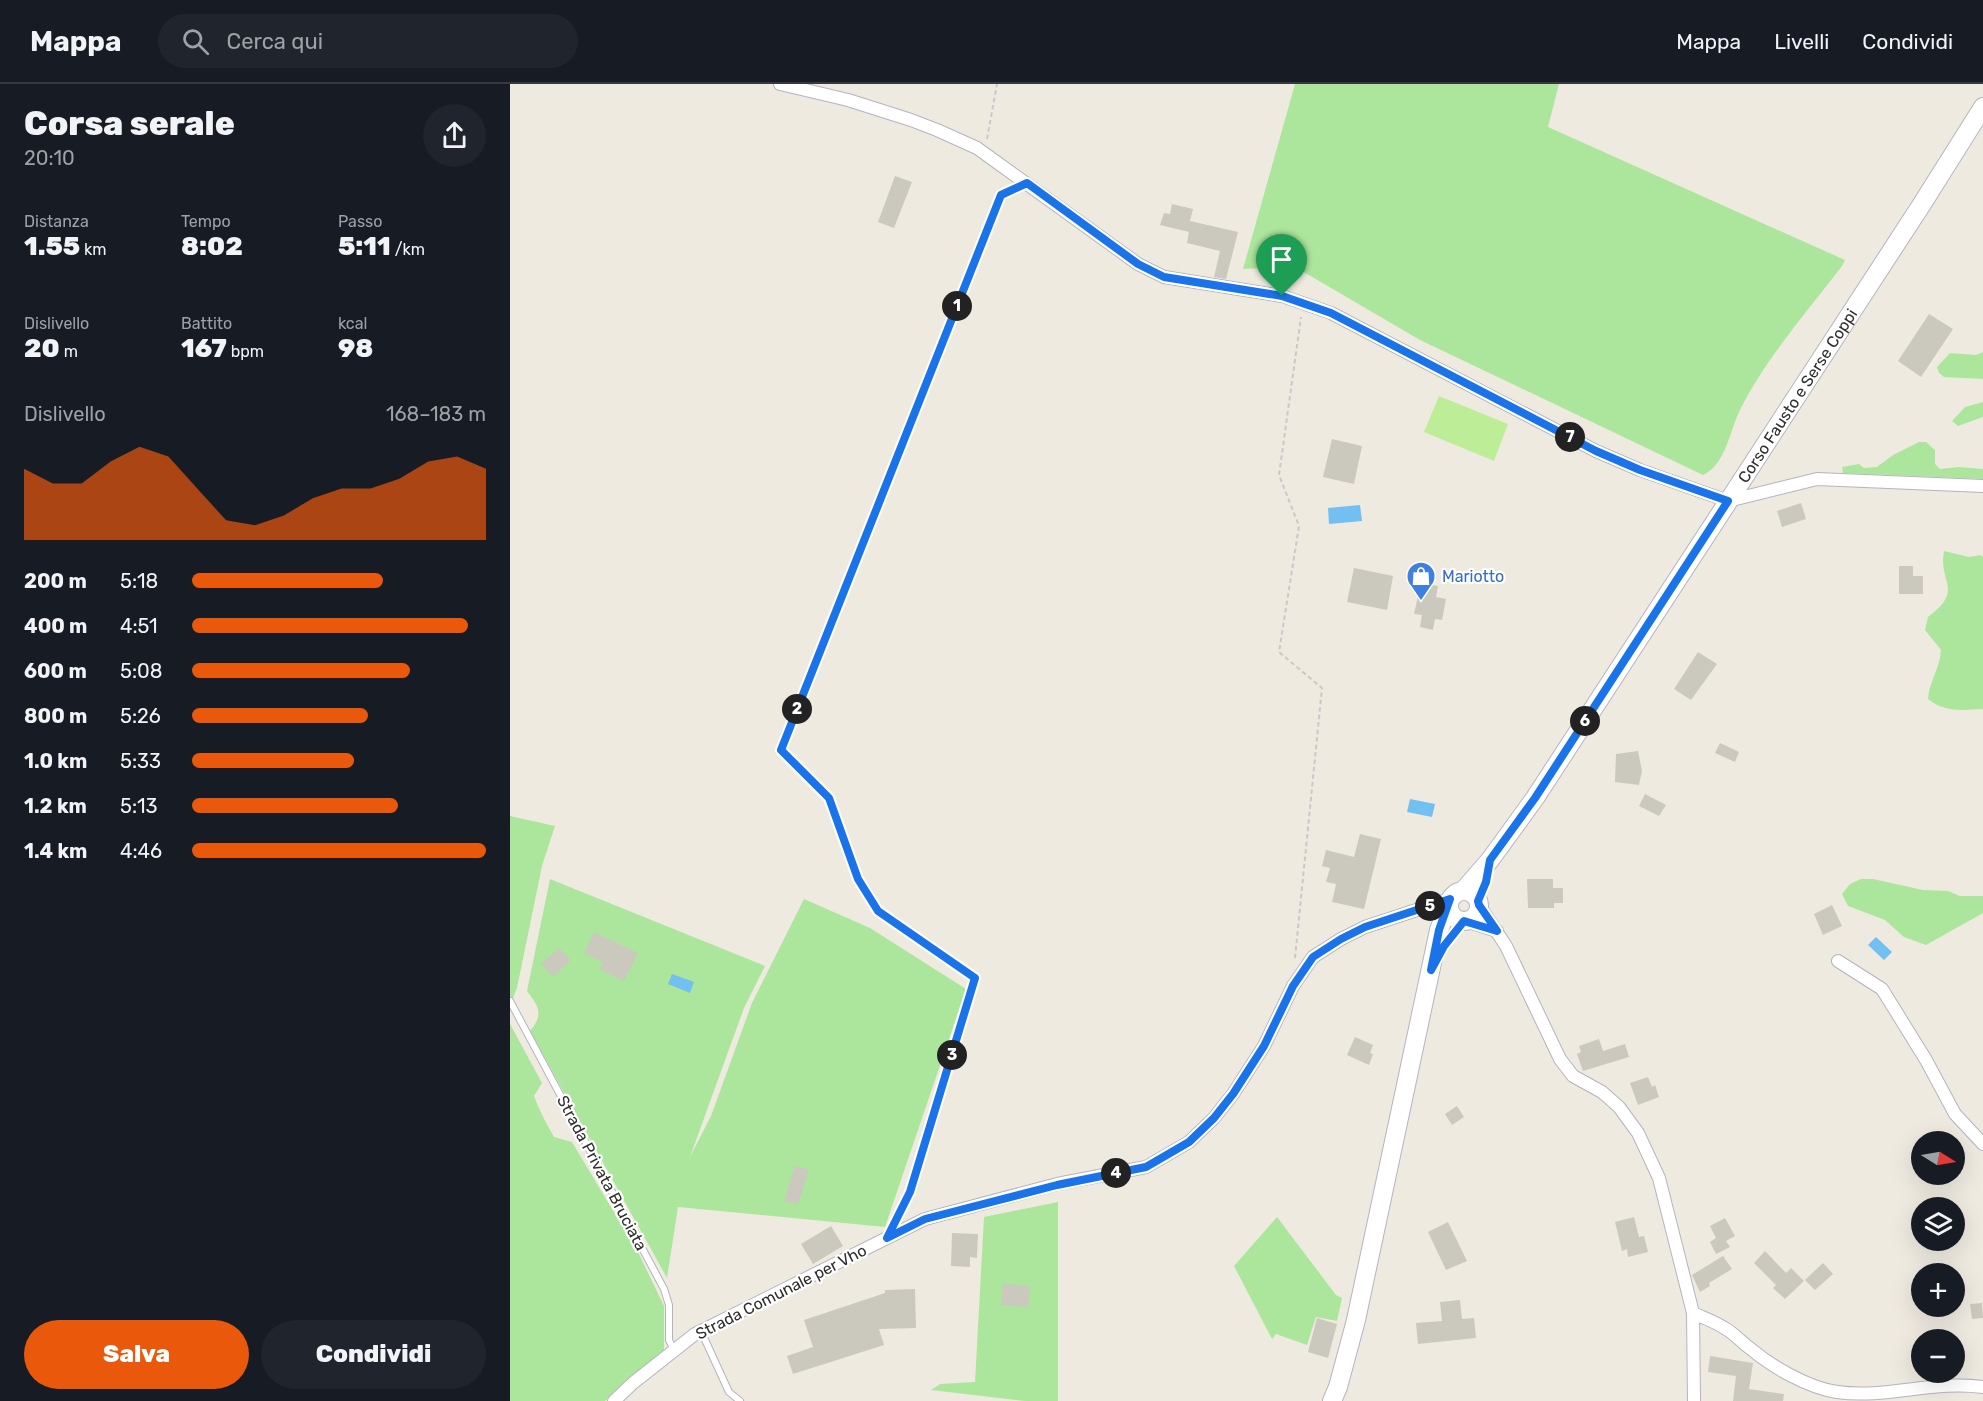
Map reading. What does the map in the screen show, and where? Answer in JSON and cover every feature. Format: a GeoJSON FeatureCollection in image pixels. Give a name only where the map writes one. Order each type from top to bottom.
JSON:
{"type":"FeatureCollection","features":[{"type":"Feature","properties":{"kind":"street"},"geometry":{"type":"LineString","coordinates":[[780,84],[848,100],[937,129],[984,153],[1153,273],[1164,277],[1282,296],[1304,302],[1331,313],[1596,451],[1640,470],[1728,501],[1817,479],[1983,486]]}},
{"type":"Feature","properties":{"kind":"street","name":"Corso Fausto e Serse Coppi"},"geometry":{"type":"LineString","coordinates":[[1464,900],[1486,882],[1490,860],[1535,798],[1983,107]]}},
{"type":"Feature","properties":{"kind":"street"},"geometry":{"type":"LineString","coordinates":[[1464,900],[1450,914],[1457,920],[1497,931]]}},
{"type":"Feature","properties":{"kind":"street"},"geometry":{"type":"LineString","coordinates":[[1464,900],[1497,931],[1560,1059],[1574,1076],[1602,1092],[1619,1107],[1638,1133],[1659,1178],[1693,1313],[1694,1401]]}},
{"type":"Feature","properties":{"kind":"street"},"geometry":{"type":"LineString","coordinates":[[1332,1401],[1356,1320],[1439,930],[1464,900]]}},
{"type":"Feature","properties":{"kind":"street","name":"Strada Comunale per Vho"},"geometry":{"type":"LineString","coordinates":[[614,1401],[633,1383],[701,1331],[925,1219],[1057,1185],[1146,1167],[1189,1142],[1214,1118],[1233,1094],[1264,1046],[1293,986],[1313,957],[1365,927],[1464,900]]}},
{"type":"Feature","properties":{"kind":"street"},"geometry":{"type":"LineString","coordinates":[[1431,970],[1444,946],[1465,921]]}},
{"type":"Feature","properties":{"kind":"street"},"geometry":{"type":"LineString","coordinates":[[1838,961],[1882,989],[1926,1059],[1955,1114],[1983,1144]]}},
{"type":"Feature","properties":{"kind":"street"},"geometry":{"type":"LineString","coordinates":[[1693,1313],[1727,1329],[1752,1351],[1778,1368],[1834,1392],[1869,1395],[1931,1386],[1983,1387]]}},
{"type":"Feature","properties":{"kind":"lane","name":"Strada Privata Bruciata"},"geometry":{"type":"LineString","coordinates":[[510,1001],[664,1289],[669,1305],[669,1340],[675,1350]]}},
{"type":"Feature","properties":{"kind":"lane"},"geometry":{"type":"LineString","coordinates":[[701,1331],[729,1392],[740,1401]]}},
{"type":"Feature","properties":{"kind":"path"},"geometry":{"type":"LineString","coordinates":[[984,153],[997,84]]}},
{"type":"Feature","properties":{"kind":"path"},"geometry":{"type":"LineString","coordinates":[[887,1238],[910,1192],[975,978],[878,911],[858,879],[829,798],[781,750],[1001,195],[1027,183]]}},
{"type":"Feature","properties":{"kind":"path"},"geometry":{"type":"LineString","coordinates":[[1293,986],[1322,688],[1280,652],[1299,526],[1279,475],[1304,302]]}},
{"type":"Feature","properties":{"kind":"green space"},"geometry":{"type":"Polygon","coordinates":[[[1295,84],[1559,84],[1548,127],[1845,260],[1788,335],[1751,389],[1737,416],[1722,455],[1711,470],[1703,475],[1420,340],[1302,271],[1287,267],[1243,269],[1295,84]]]}},
{"type":"Feature","properties":{"kind":"green space"},"geometry":{"type":"Polygon","coordinates":[[[1983,352],[1983,379],[1944,377],[1939,373],[1937,367],[1950,353],[1976,355],[1983,352]]]}},
{"type":"Feature","properties":{"kind":"green space"},"geometry":{"type":"Polygon","coordinates":[[[1439,396],[1508,424],[1494,461],[1424,432],[1439,396]]]}},
{"type":"Feature","properties":{"kind":"green space"},"geometry":{"type":"Polygon","coordinates":[[[1983,402],[1983,417],[1958,426],[1952,421],[1965,407],[1983,402]]]}},
{"type":"Feature","properties":{"kind":"green space"},"geometry":{"type":"Polygon","coordinates":[[[1919,442],[1926,442],[1935,450],[1935,464],[1940,469],[1959,467],[1983,469],[1983,479],[1843,473],[1842,467],[1859,464],[1864,468],[1877,467],[1893,455],[1919,442]]]}},
{"type":"Feature","properties":{"kind":"green space"},"geometry":{"type":"Polygon","coordinates":[[[1944,551],[1969,557],[1981,555],[1983,557],[1983,709],[1948,709],[1928,699],[1941,650],[1925,630],[1928,617],[1945,600],[1948,593],[1943,562],[1944,551]]]}},
{"type":"Feature","properties":{"kind":"green space"},"geometry":{"type":"Polygon","coordinates":[[[510,816],[555,826],[542,866],[517,988],[513,998],[510,999],[510,816]]]}},
{"type":"Feature","properties":{"kind":"green space"},"geometry":{"type":"Polygon","coordinates":[[[550,879],[765,966],[744,1008],[690,1157],[711,1116],[752,1003],[804,899],[870,928],[966,989],[885,1227],[678,1207],[667,1278],[530,1031],[537,1020],[538,1011],[527,991],[550,879]]]}},
{"type":"Feature","properties":{"kind":"green space"},"geometry":{"type":"Polygon","coordinates":[[[1861,879],[1873,879],[1923,890],[1948,891],[1960,896],[1983,896],[1983,913],[1926,945],[1904,937],[1885,920],[1848,906],[1842,894],[1850,884],[1861,879]]]}},
{"type":"Feature","properties":{"kind":"green space"},"geometry":{"type":"Polygon","coordinates":[[[510,1024],[542,1083],[534,1096],[548,1127],[554,1137],[572,1142],[639,1254],[664,1306],[664,1351],[625,1381],[605,1401],[510,1401],[510,1024]]]}},
{"type":"Feature","properties":{"kind":"green space"},"geometry":{"type":"Polygon","coordinates":[[[1058,1202],[1058,1401],[1025,1401],[931,1390],[940,1384],[975,1382],[984,1217],[1058,1202]]]}},
{"type":"Feature","properties":{"kind":"green space"},"geometry":{"type":"Polygon","coordinates":[[[1277,1217],[1336,1295],[1342,1298],[1337,1321],[1316,1317],[1307,1345],[1276,1334],[1272,1339],[1234,1266],[1277,1217]]]}},
{"type":"Feature","properties":{"kind":"water"},"geometry":{"type":"Polygon","coordinates":[[[1360,505],[1362,521],[1329,524],[1328,508],[1360,505]]]}},
{"type":"Feature","properties":{"kind":"water"},"geometry":{"type":"Polygon","coordinates":[[[1410,799],[1435,804],[1432,817],[1407,812],[1410,799]]]}},
{"type":"Feature","properties":{"kind":"water"},"geometry":{"type":"Polygon","coordinates":[[[1876,937],[1892,952],[1884,960],[1868,945],[1876,937]]]}},
{"type":"Feature","properties":{"kind":"water"},"geometry":{"type":"Polygon","coordinates":[[[672,974],[694,982],[690,993],[668,984],[672,974]]]}},
{"type":"Feature","properties":{"kind":"building"},"geometry":{"type":"Polygon","coordinates":[[[895,176],[912,182],[894,228],[878,222],[895,176]]]}},
{"type":"Feature","properties":{"kind":"building"},"geometry":{"type":"Polygon","coordinates":[[[1172,204],[1193,209],[1190,221],[1238,232],[1226,279],[1214,277],[1220,251],[1187,243],[1189,232],[1160,225],[1164,213],[1170,214],[1172,204]]]}},
{"type":"Feature","properties":{"kind":"building"},"geometry":{"type":"Polygon","coordinates":[[[1929,314],[1953,329],[1921,377],[1898,361],[1929,314]]]}},
{"type":"Feature","properties":{"kind":"building"},"geometry":{"type":"Polygon","coordinates":[[[1332,439],[1362,446],[1354,484],[1323,477],[1332,439]]]}},
{"type":"Feature","properties":{"kind":"building"},"geometry":{"type":"Polygon","coordinates":[[[1801,503],[1806,519],[1782,527],[1777,511],[1801,503]]]}},
{"type":"Feature","properties":{"kind":"building"},"geometry":{"type":"Polygon","coordinates":[[[1899,566],[1913,566],[1913,576],[1923,576],[1923,594],[1899,594],[1899,566]]]}},
{"type":"Feature","properties":{"kind":"building"},"geometry":{"type":"Polygon","coordinates":[[[1354,568],[1393,576],[1387,610],[1347,602],[1354,568]]]}},
{"type":"Feature","properties":{"kind":"building"},"geometry":{"type":"Polygon","coordinates":[[[1421,583],[1438,586],[1436,597],[1446,599],[1442,620],[1435,619],[1433,630],[1420,627],[1422,615],[1414,614],[1421,583]]]}},
{"type":"Feature","properties":{"kind":"building"},"geometry":{"type":"Polygon","coordinates":[[[1698,652],[1717,664],[1691,700],[1674,689],[1698,652]]]}},
{"type":"Feature","properties":{"kind":"building"},"geometry":{"type":"Polygon","coordinates":[[[1720,743],[1739,752],[1735,762],[1715,753],[1720,743]]]}},
{"type":"Feature","properties":{"kind":"building"},"geometry":{"type":"Polygon","coordinates":[[[1638,751],[1642,771],[1639,785],[1615,782],[1616,754],[1638,751]]]}},
{"type":"Feature","properties":{"kind":"building"},"geometry":{"type":"Polygon","coordinates":[[[1645,794],[1666,805],[1659,816],[1639,806],[1645,794]]]}},
{"type":"Feature","properties":{"kind":"building"},"geometry":{"type":"Polygon","coordinates":[[[1360,834],[1381,839],[1364,909],[1332,902],[1336,884],[1326,882],[1330,868],[1322,866],[1326,850],[1354,857],[1360,834]]]}},
{"type":"Feature","properties":{"kind":"building"},"geometry":{"type":"Polygon","coordinates":[[[1527,879],[1553,879],[1553,888],[1563,888],[1563,903],[1554,903],[1554,908],[1528,908],[1527,879]]]}},
{"type":"Feature","properties":{"kind":"building"},"geometry":{"type":"Polygon","coordinates":[[[1832,905],[1842,926],[1823,935],[1814,914],[1832,905]]]}},
{"type":"Feature","properties":{"kind":"building"},"geometry":{"type":"Polygon","coordinates":[[[594,932],[638,953],[624,981],[599,969],[603,962],[584,953],[594,932]]]}},
{"type":"Feature","properties":{"kind":"building"},"geometry":{"type":"Polygon","coordinates":[[[559,948],[571,960],[553,977],[541,964],[559,948]]]}},
{"type":"Feature","properties":{"kind":"building"},"geometry":{"type":"Polygon","coordinates":[[[1355,1037],[1373,1045],[1369,1065],[1347,1055],[1355,1037]]]}},
{"type":"Feature","properties":{"kind":"building"},"geometry":{"type":"Polygon","coordinates":[[[1599,1039],[1603,1051],[1625,1044],[1629,1057],[1583,1071],[1577,1054],[1581,1052],[1579,1046],[1599,1039]]]}},
{"type":"Feature","properties":{"kind":"building"},"geometry":{"type":"Polygon","coordinates":[[[1648,1077],[1652,1087],[1655,1085],[1659,1097],[1638,1105],[1630,1083],[1648,1077]]]}},
{"type":"Feature","properties":{"kind":"building"},"geometry":{"type":"Polygon","coordinates":[[[1457,1106],[1464,1117],[1452,1125],[1445,1114],[1457,1106]]]}},
{"type":"Feature","properties":{"kind":"building"},"geometry":{"type":"Polygon","coordinates":[[[795,1166],[809,1170],[798,1205],[784,1201],[795,1166]]]}},
{"type":"Feature","properties":{"kind":"building"},"geometry":{"type":"Polygon","coordinates":[[[1634,1217],[1639,1237],[1644,1236],[1648,1252],[1628,1257],[1627,1249],[1622,1251],[1615,1222],[1634,1217]]]}},
{"type":"Feature","properties":{"kind":"building"},"geometry":{"type":"Polygon","coordinates":[[[1725,1218],[1735,1236],[1726,1241],[1730,1247],[1716,1254],[1710,1242],[1716,1238],[1710,1226],[1725,1218]]]}},
{"type":"Feature","properties":{"kind":"building"},"geometry":{"type":"Polygon","coordinates":[[[1448,1222],[1467,1261],[1446,1270],[1428,1232],[1448,1222]]]}},
{"type":"Feature","properties":{"kind":"building"},"geometry":{"type":"Polygon","coordinates":[[[831,1226],[843,1246],[813,1264],[801,1244],[831,1226]]]}},
{"type":"Feature","properties":{"kind":"building"},"geometry":{"type":"Polygon","coordinates":[[[952,1233],[978,1234],[977,1258],[970,1257],[970,1267],[951,1266],[952,1233]]]}},
{"type":"Feature","properties":{"kind":"building"},"geometry":{"type":"Polygon","coordinates":[[[1765,1251],[1786,1273],[1791,1268],[1804,1281],[1785,1299],[1773,1288],[1776,1285],[1754,1263],[1765,1251]]]}},
{"type":"Feature","properties":{"kind":"building"},"geometry":{"type":"Polygon","coordinates":[[[1723,1256],[1732,1269],[1709,1283],[1710,1286],[1700,1292],[1692,1275],[1723,1256]]]}},
{"type":"Feature","properties":{"kind":"building"},"geometry":{"type":"Polygon","coordinates":[[[1823,1263],[1833,1274],[1815,1290],[1805,1280],[1823,1263]]]}},
{"type":"Feature","properties":{"kind":"building"},"geometry":{"type":"Polygon","coordinates":[[[1003,1283],[1030,1286],[1028,1307],[1001,1305],[1003,1283]]]}},
{"type":"Feature","properties":{"kind":"building"},"geometry":{"type":"Polygon","coordinates":[[[915,1289],[916,1328],[879,1329],[884,1345],[793,1374],[787,1356],[813,1347],[804,1320],[885,1293],[885,1290],[915,1289]]]}},
{"type":"Feature","properties":{"kind":"building"},"geometry":{"type":"Polygon","coordinates":[[[1460,1300],[1462,1319],[1474,1318],[1476,1338],[1418,1344],[1416,1323],[1442,1321],[1440,1302],[1460,1300]]]}},
{"type":"Feature","properties":{"kind":"building"},"geometry":{"type":"Polygon","coordinates":[[[1982,1303],[1983,1318],[1972,1319],[1970,1304],[1982,1303]]]}},
{"type":"Feature","properties":{"kind":"building"},"geometry":{"type":"Polygon","coordinates":[[[1317,1318],[1337,1324],[1328,1358],[1308,1352],[1317,1318]]]}},
{"type":"Feature","properties":{"kind":"building"},"geometry":{"type":"Polygon","coordinates":[[[1710,1356],[1753,1363],[1749,1389],[1784,1394],[1783,1401],[1733,1401],[1736,1376],[1708,1372],[1710,1356]]]}},
{"type":"Feature","properties":{"kind":"place","name":"Mariotto"},"geometry":{"type":"Point","coordinates":[1421,602]}},
{"type":"Feature","properties":{"kind":"route"},"geometry":{"type":"LineString","coordinates":[[1027,183],[1138,264],[1164,277],[1282,296],[1331,313],[1596,451],[1640,470],[1728,501],[1535,798],[1490,860],[1486,882],[1478,901],[1497,931],[1464,921],[1444,946],[1431,970],[1439,930],[1450,899],[1365,927],[1341,939],[1313,957],[1293,986],[1264,1046],[1233,1094],[1214,1118],[1189,1142],[1146,1167],[1057,1185],[925,1219],[887,1238],[910,1192],[975,978],[878,911],[858,879],[829,798],[781,750],[1001,195],[1027,183]]}}]}
